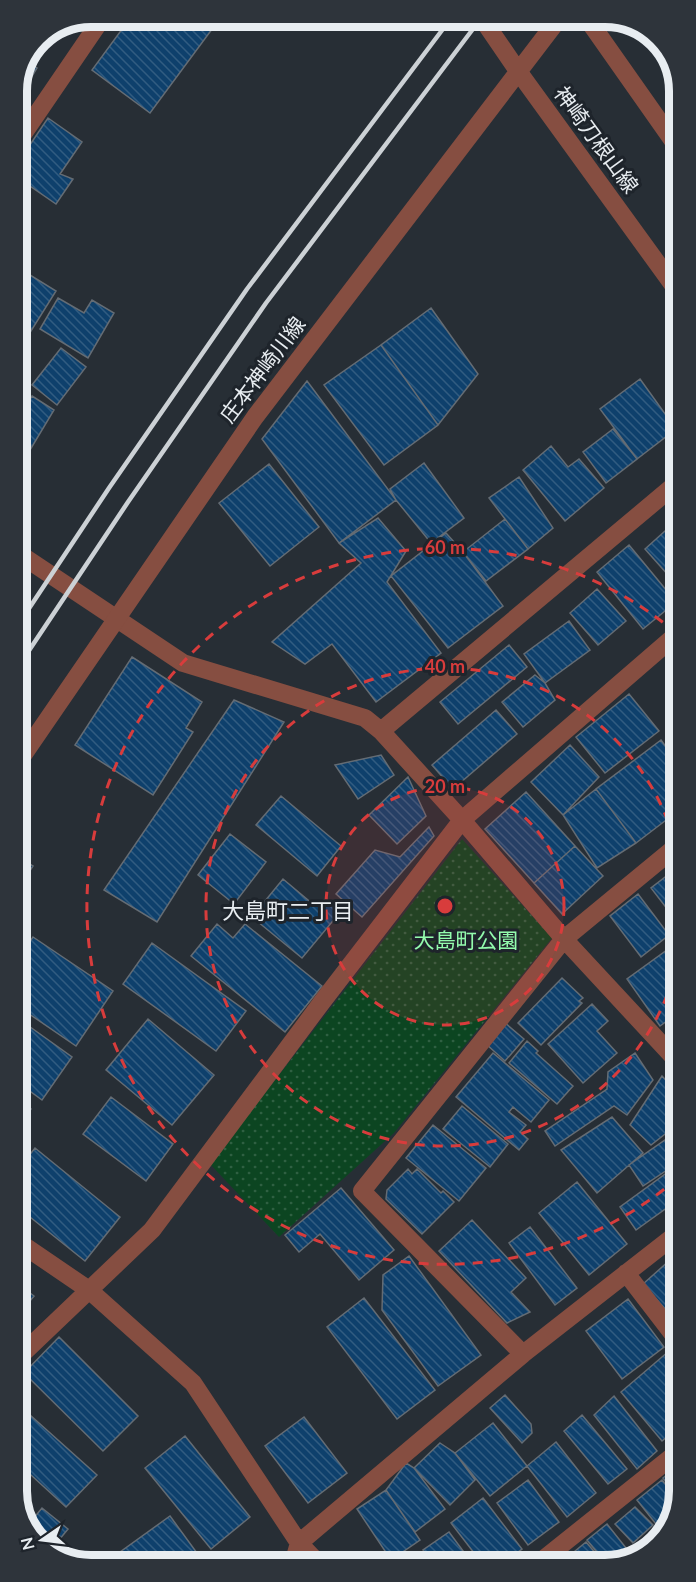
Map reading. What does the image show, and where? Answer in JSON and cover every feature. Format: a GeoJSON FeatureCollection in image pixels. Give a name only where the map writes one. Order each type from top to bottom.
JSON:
{"type":"FeatureCollection","features":[{"type":"Feature","properties":{"kind":"street"},"geometry":{"type":"LineString","coordinates":[[27,128],[96,27]]}},
{"type":"Feature","properties":{"kind":"street","name":"神崎刀根山線"},"geometry":{"type":"LineString","coordinates":[[488,27],[669,279]]}},
{"type":"Feature","properties":{"kind":"street","name":"庄本神崎川線"},"geometry":{"type":"LineString","coordinates":[[27,748],[255,417],[552,27]]}},
{"type":"Feature","properties":{"kind":"street"},"geometry":{"type":"LineString","coordinates":[[593,27],[669,135]]}},
{"type":"Feature","properties":{"kind":"street"},"geometry":{"type":"LineString","coordinates":[[381,731],[669,490]]}},
{"type":"Feature","properties":{"kind":"street"},"geometry":{"type":"LineString","coordinates":[[27,559],[183,663],[365,718],[381,731],[462,820],[564,939],[669,1046]]}},
{"type":"Feature","properties":{"kind":"street"},"geometry":{"type":"LineString","coordinates":[[27,1349],[152,1230],[322,1002],[462,820],[669,641]]}},
{"type":"Feature","properties":{"kind":"street"},"geometry":{"type":"LineString","coordinates":[[523,1354],[362,1191],[564,939],[669,852]]}},
{"type":"Feature","properties":{"kind":"street"},"geometry":{"type":"LineString","coordinates":[[296,1555],[299,1543],[523,1354],[669,1240]]}},
{"type":"Feature","properties":{"kind":"street"},"geometry":{"type":"LineString","coordinates":[[27,1248],[89,1290],[193,1383],[299,1543],[310,1555]]}},
{"type":"Feature","properties":{"kind":"street"},"geometry":{"type":"LineString","coordinates":[[626,1273],[669,1328]]}},
{"type":"Feature","properties":{"kind":"street"},"geometry":{"type":"LineString","coordinates":[[549,1555],[669,1459]]}},
{"type":"Feature","properties":{"kind":"green space","name":"大島町公園"},"geometry":{"type":"Polygon","coordinates":[[[462,839],[552,938],[394,1133],[279,1237],[210,1164],[462,839]]]}},
{"type":"Feature","properties":{"kind":"building"},"geometry":{"type":"Polygon","coordinates":[[[124,27],[214,27],[150,113],[92,70],[124,27]]]}},
{"type":"Feature","properties":{"kind":"building"},"geometry":{"type":"Polygon","coordinates":[[[33,65],[37,68],[28,84],[33,65]]]}},
{"type":"Feature","properties":{"kind":"building"},"geometry":{"type":"Polygon","coordinates":[[[48,118],[82,142],[60,174],[73,179],[56,204],[27,184],[27,149],[48,118]]]}},
{"type":"Feature","properties":{"kind":"building"},"geometry":{"type":"Polygon","coordinates":[[[27,273],[56,291],[27,337],[27,273]]]}},
{"type":"Feature","properties":{"kind":"building"},"geometry":{"type":"Polygon","coordinates":[[[58,298],[84,313],[92,300],[114,313],[88,358],[40,329],[58,298]]]}},
{"type":"Feature","properties":{"kind":"building"},"geometry":{"type":"Polygon","coordinates":[[[431,308],[478,374],[438,425],[381,345],[431,308]]]}},
{"type":"Feature","properties":{"kind":"building"},"geometry":{"type":"Polygon","coordinates":[[[381,345],[438,425],[384,465],[324,385],[381,345]]]}},
{"type":"Feature","properties":{"kind":"building"},"geometry":{"type":"Polygon","coordinates":[[[61,348],[86,367],[57,405],[32,385],[61,348]]]}},
{"type":"Feature","properties":{"kind":"building"},"geometry":{"type":"Polygon","coordinates":[[[640,379],[669,419],[669,434],[637,459],[600,409],[640,379]]]}},
{"type":"Feature","properties":{"kind":"building"},"geometry":{"type":"Polygon","coordinates":[[[307,381],[396,500],[339,543],[262,439],[307,381]]]}},
{"type":"Feature","properties":{"kind":"building"},"geometry":{"type":"Polygon","coordinates":[[[32,396],[54,410],[27,455],[27,404],[32,396]]]}},
{"type":"Feature","properties":{"kind":"building"},"geometry":{"type":"Polygon","coordinates":[[[613,429],[637,459],[606,483],[583,452],[613,429]]]}},
{"type":"Feature","properties":{"kind":"building"},"geometry":{"type":"Polygon","coordinates":[[[551,446],[568,467],[579,459],[604,488],[565,521],[523,470],[551,446]]]}},
{"type":"Feature","properties":{"kind":"building"},"geometry":{"type":"Polygon","coordinates":[[[424,463],[464,518],[431,543],[396,500],[390,489],[424,463]]]}},
{"type":"Feature","properties":{"kind":"building"},"geometry":{"type":"Polygon","coordinates":[[[269,464],[319,527],[270,566],[219,503],[269,464]]]}},
{"type":"Feature","properties":{"kind":"building"},"geometry":{"type":"Polygon","coordinates":[[[519,477],[553,528],[528,549],[489,498],[519,477]]]}},
{"type":"Feature","properties":{"kind":"building"},"geometry":{"type":"Polygon","coordinates":[[[378,518],[406,551],[387,582],[441,653],[376,702],[332,644],[305,664],[272,642],[361,563],[339,543],[378,518]]]}},
{"type":"Feature","properties":{"kind":"building"},"geometry":{"type":"Polygon","coordinates":[[[505,519],[528,549],[486,581],[463,552],[505,519]]]}},
{"type":"Feature","properties":{"kind":"building"},"geometry":{"type":"Polygon","coordinates":[[[669,527],[669,576],[645,549],[669,527]]]}},
{"type":"Feature","properties":{"kind":"building"},"geometry":{"type":"Polygon","coordinates":[[[446,533],[503,606],[448,648],[391,576],[446,533]]]}},
{"type":"Feature","properties":{"kind":"building"},"geometry":{"type":"Polygon","coordinates":[[[629,545],[669,594],[669,608],[643,629],[597,572],[629,545]]]}},
{"type":"Feature","properties":{"kind":"building"},"geometry":{"type":"Polygon","coordinates":[[[597,589],[626,621],[598,645],[570,613],[597,589]]]}},
{"type":"Feature","properties":{"kind":"building"},"geometry":{"type":"Polygon","coordinates":[[[569,621],[590,650],[545,683],[524,654],[569,621]]]}},
{"type":"Feature","properties":{"kind":"building"},"geometry":{"type":"Polygon","coordinates":[[[509,645],[527,667],[458,724],[440,702],[509,645]]]}},
{"type":"Feature","properties":{"kind":"building"},"geometry":{"type":"Polygon","coordinates":[[[132,657],[202,702],[186,728],[193,732],[153,795],[75,745],[132,657]]]}},
{"type":"Feature","properties":{"kind":"building"},"geometry":{"type":"Polygon","coordinates":[[[535,675],[545,683],[555,700],[523,727],[502,702],[535,675]]]}},
{"type":"Feature","properties":{"kind":"building"},"geometry":{"type":"Polygon","coordinates":[[[629,694],[659,731],[605,773],[576,737],[629,694]]]}},
{"type":"Feature","properties":{"kind":"building"},"geometry":{"type":"Polygon","coordinates":[[[234,700],[284,722],[157,922],[104,890],[234,700]]]}},
{"type":"Feature","properties":{"kind":"building"},"geometry":{"type":"Polygon","coordinates":[[[496,710],[517,734],[453,789],[432,765],[496,710]]]}},
{"type":"Feature","properties":{"kind":"building"},"geometry":{"type":"Polygon","coordinates":[[[661,740],[669,751],[669,818],[636,843],[596,789],[661,740]]]}},
{"type":"Feature","properties":{"kind":"building"},"geometry":{"type":"Polygon","coordinates":[[[570,745],[599,777],[563,815],[531,782],[570,745]]]}},
{"type":"Feature","properties":{"kind":"building"},"geometry":{"type":"Polygon","coordinates":[[[381,755],[394,775],[358,799],[335,765],[381,755]]]}},
{"type":"Feature","properties":{"kind":"building"},"geometry":{"type":"Polygon","coordinates":[[[408,777],[426,816],[397,844],[369,815],[408,777]]]}},
{"type":"Feature","properties":{"kind":"building"},"geometry":{"type":"Polygon","coordinates":[[[596,789],[636,843],[597,868],[563,815],[596,789]]]}},
{"type":"Feature","properties":{"kind":"building"},"geometry":{"type":"Polygon","coordinates":[[[526,792],[575,846],[534,883],[485,829],[526,792]]]}},
{"type":"Feature","properties":{"kind":"building"},"geometry":{"type":"Polygon","coordinates":[[[281,796],[341,846],[317,876],[256,825],[281,796]]]}},
{"type":"Feature","properties":{"kind":"building"},"geometry":{"type":"Polygon","coordinates":[[[429,827],[434,836],[362,917],[336,894],[375,850],[400,857],[429,827]]]}},
{"type":"Feature","properties":{"kind":"building"},"geometry":{"type":"Polygon","coordinates":[[[230,834],[266,862],[234,904],[198,875],[230,834]]]}},
{"type":"Feature","properties":{"kind":"building"},"geometry":{"type":"Polygon","coordinates":[[[575,846],[603,876],[562,914],[534,883],[575,846]]]}},
{"type":"Feature","properties":{"kind":"building"},"geometry":{"type":"Polygon","coordinates":[[[27,862],[33,866],[27,875],[27,862]]]}},
{"type":"Feature","properties":{"kind":"building"},"geometry":{"type":"Polygon","coordinates":[[[669,874],[669,911],[651,888],[669,874]]]}},
{"type":"Feature","properties":{"kind":"building"},"geometry":{"type":"Polygon","coordinates":[[[283,879],[314,905],[326,899],[342,910],[302,958],[252,917],[283,879]]]}},
{"type":"Feature","properties":{"kind":"building"},"geometry":{"type":"Polygon","coordinates":[[[638,894],[669,935],[641,957],[610,916],[638,894]]]}},
{"type":"Feature","properties":{"kind":"building"},"geometry":{"type":"Polygon","coordinates":[[[217,924],[233,938],[245,924],[322,986],[285,1032],[191,956],[217,924]]]}},
{"type":"Feature","properties":{"kind":"building"},"geometry":{"type":"Polygon","coordinates":[[[33,937],[113,991],[76,1046],[27,1012],[27,946],[33,937]]]}},
{"type":"Feature","properties":{"kind":"building"},"geometry":{"type":"Polygon","coordinates":[[[152,943],[246,1011],[216,1051],[123,984],[152,943]]]}},
{"type":"Feature","properties":{"kind":"building"},"geometry":{"type":"Polygon","coordinates":[[[669,949],[669,1020],[660,1026],[627,979],[669,949]]]}},
{"type":"Feature","properties":{"kind":"building"},"geometry":{"type":"Polygon","coordinates":[[[562,978],[583,998],[579,1001],[582,1003],[541,1045],[518,1023],[562,978]]]}},
{"type":"Feature","properties":{"kind":"building"},"geometry":{"type":"Polygon","coordinates":[[[592,1004],[608,1021],[597,1031],[617,1053],[583,1083],[548,1044],[592,1004]]]}},
{"type":"Feature","properties":{"kind":"building"},"geometry":{"type":"Polygon","coordinates":[[[148,1019],[214,1075],[172,1125],[106,1070],[148,1019]]]}},
{"type":"Feature","properties":{"kind":"building"},"geometry":{"type":"Polygon","coordinates":[[[504,1022],[524,1039],[505,1061],[486,1044],[504,1022]]]}},
{"type":"Feature","properties":{"kind":"building"},"geometry":{"type":"Polygon","coordinates":[[[27,1025],[72,1057],[42,1100],[27,1089],[27,1025]]]}},
{"type":"Feature","properties":{"kind":"building"},"geometry":{"type":"Polygon","coordinates":[[[527,1041],[538,1051],[536,1053],[573,1086],[557,1104],[509,1063],[527,1041]]]}},
{"type":"Feature","properties":{"kind":"building"},"geometry":{"type":"Polygon","coordinates":[[[493,1053],[549,1100],[531,1122],[513,1107],[509,1112],[526,1125],[520,1132],[528,1139],[519,1150],[456,1097],[493,1053]]]}},
{"type":"Feature","properties":{"kind":"building"},"geometry":{"type":"Polygon","coordinates":[[[635,1053],[653,1080],[627,1115],[614,1106],[555,1146],[545,1131],[607,1089],[608,1072],[635,1053]]]}},
{"type":"Feature","properties":{"kind":"building"},"geometry":{"type":"Polygon","coordinates":[[[662,1076],[669,1083],[669,1131],[651,1145],[630,1125],[662,1076]]]}},
{"type":"Feature","properties":{"kind":"building"},"geometry":{"type":"Polygon","coordinates":[[[111,1097],[173,1144],[146,1181],[83,1134],[111,1097]]]}},
{"type":"Feature","properties":{"kind":"building"},"geometry":{"type":"Polygon","coordinates":[[[462,1106],[508,1144],[490,1167],[443,1129],[462,1106]]]}},
{"type":"Feature","properties":{"kind":"building"},"geometry":{"type":"Polygon","coordinates":[[[612,1117],[643,1153],[597,1193],[561,1150],[612,1117]]]}},
{"type":"Feature","properties":{"kind":"building"},"geometry":{"type":"Polygon","coordinates":[[[433,1125],[486,1168],[459,1201],[406,1158],[433,1125]]]}},
{"type":"Feature","properties":{"kind":"building"},"geometry":{"type":"Polygon","coordinates":[[[669,1137],[669,1169],[643,1186],[629,1165],[669,1137]]]}},
{"type":"Feature","properties":{"kind":"building"},"geometry":{"type":"Polygon","coordinates":[[[35,1148],[120,1217],[85,1261],[27,1215],[27,1158],[35,1148]]]}},
{"type":"Feature","properties":{"kind":"building"},"geometry":{"type":"Polygon","coordinates":[[[408,1169],[412,1174],[417,1169],[441,1193],[443,1191],[454,1202],[422,1234],[386,1199],[387,1190],[408,1169]]]}},
{"type":"Feature","properties":{"kind":"building"},"geometry":{"type":"Polygon","coordinates":[[[669,1171],[669,1206],[636,1230],[620,1207],[669,1171]]]}},
{"type":"Feature","properties":{"kind":"building"},"geometry":{"type":"Polygon","coordinates":[[[577,1182],[627,1244],[589,1275],[539,1213],[577,1182]]]}},
{"type":"Feature","properties":{"kind":"building"},"geometry":{"type":"Polygon","coordinates":[[[341,1188],[394,1250],[359,1280],[320,1234],[299,1252],[285,1235],[341,1188]]]}},
{"type":"Feature","properties":{"kind":"building"},"geometry":{"type":"Polygon","coordinates":[[[472,1220],[526,1278],[511,1292],[530,1312],[507,1323],[439,1251],[472,1220]]]}},
{"type":"Feature","properties":{"kind":"building"},"geometry":{"type":"Polygon","coordinates":[[[530,1227],[577,1288],[555,1305],[509,1243],[530,1227]]]}},
{"type":"Feature","properties":{"kind":"building"},"geometry":{"type":"Polygon","coordinates":[[[409,1256],[481,1355],[438,1386],[382,1310],[383,1275],[409,1256]]]}},
{"type":"Feature","properties":{"kind":"building"},"geometry":{"type":"Polygon","coordinates":[[[669,1261],[669,1313],[643,1284],[669,1261]]]}},
{"type":"Feature","properties":{"kind":"building"},"geometry":{"type":"Polygon","coordinates":[[[27,1290],[34,1296],[27,1304],[27,1290]]]}},
{"type":"Feature","properties":{"kind":"building"},"geometry":{"type":"Polygon","coordinates":[[[364,1298],[435,1390],[397,1419],[327,1327],[364,1298]]]}},
{"type":"Feature","properties":{"kind":"building"},"geometry":{"type":"Polygon","coordinates":[[[628,1299],[664,1347],[622,1379],[586,1331],[628,1299]]]}},
{"type":"Feature","properties":{"kind":"building"},"geometry":{"type":"Polygon","coordinates":[[[59,1337],[138,1416],[103,1451],[27,1376],[27,1370],[59,1337]]]}},
{"type":"Feature","properties":{"kind":"building"},"geometry":{"type":"Polygon","coordinates":[[[669,1351],[669,1435],[662,1441],[621,1392],[669,1351]]]}},
{"type":"Feature","properties":{"kind":"building"},"geometry":{"type":"Polygon","coordinates":[[[505,1395],[531,1424],[532,1433],[522,1443],[490,1408],[505,1395]]]}},
{"type":"Feature","properties":{"kind":"building"},"geometry":{"type":"Polygon","coordinates":[[[614,1396],[657,1451],[637,1469],[594,1415],[614,1396]]]}},
{"type":"Feature","properties":{"kind":"building"},"geometry":{"type":"Polygon","coordinates":[[[27,1412],[97,1475],[66,1507],[27,1471],[27,1412]]]}},
{"type":"Feature","properties":{"kind":"building"},"geometry":{"type":"Polygon","coordinates":[[[582,1415],[627,1469],[608,1484],[564,1431],[582,1415]]]}},
{"type":"Feature","properties":{"kind":"building"},"geometry":{"type":"Polygon","coordinates":[[[304,1417],[347,1473],[308,1503],[265,1446],[304,1417]]]}},
{"type":"Feature","properties":{"kind":"building"},"geometry":{"type":"Polygon","coordinates":[[[493,1423],[527,1466],[490,1496],[455,1453],[493,1423]]]}},
{"type":"Feature","properties":{"kind":"building"},"geometry":{"type":"Polygon","coordinates":[[[185,1436],[250,1517],[211,1549],[145,1468],[185,1436]]]}},
{"type":"Feature","properties":{"kind":"building"},"geometry":{"type":"Polygon","coordinates":[[[556,1442],[596,1493],[567,1517],[527,1466],[556,1442]]]}},
{"type":"Feature","properties":{"kind":"building"},"geometry":{"type":"Polygon","coordinates":[[[440,1443],[455,1453],[475,1480],[450,1505],[414,1468],[440,1443]]]}},
{"type":"Feature","properties":{"kind":"building"},"geometry":{"type":"Polygon","coordinates":[[[406,1463],[414,1468],[445,1509],[415,1532],[386,1490],[406,1463]]]}},
{"type":"Feature","properties":{"kind":"building"},"geometry":{"type":"Polygon","coordinates":[[[669,1473],[669,1486],[663,1478],[669,1473]]]}},
{"type":"Feature","properties":{"kind":"building"},"geometry":{"type":"Polygon","coordinates":[[[528,1480],[559,1522],[528,1545],[497,1503],[528,1480]]]}},
{"type":"Feature","properties":{"kind":"building"},"geometry":{"type":"Polygon","coordinates":[[[662,1480],[669,1488],[666,1511],[658,1526],[637,1500],[662,1480]]]}},
{"type":"Feature","properties":{"kind":"building"},"geometry":{"type":"Polygon","coordinates":[[[386,1490],[420,1540],[398,1555],[388,1555],[357,1509],[386,1490]]]}},
{"type":"Feature","properties":{"kind":"building"},"geometry":{"type":"Polygon","coordinates":[[[483,1498],[522,1549],[514,1555],[476,1555],[451,1523],[483,1498]]]}},
{"type":"Feature","properties":{"kind":"building"},"geometry":{"type":"Polygon","coordinates":[[[635,1507],[653,1525],[633,1543],[615,1524],[635,1507]]]}},
{"type":"Feature","properties":{"kind":"building"},"geometry":{"type":"Polygon","coordinates":[[[42,1508],[68,1529],[56,1544],[40,1530],[34,1518],[42,1508]]]}},
{"type":"Feature","properties":{"kind":"building"},"geometry":{"type":"Polygon","coordinates":[[[170,1516],[198,1555],[116,1555],[170,1516]]]}},
{"type":"Feature","properties":{"kind":"building"},"geometry":{"type":"Polygon","coordinates":[[[607,1524],[628,1550],[599,1555],[587,1540],[607,1524]]]}},
{"type":"Feature","properties":{"kind":"building"},"geometry":{"type":"Polygon","coordinates":[[[449,1532],[466,1555],[427,1555],[423,1550],[449,1532]]]}},
{"type":"Feature","properties":{"kind":"building"},"geometry":{"type":"Polygon","coordinates":[[[586,1542],[597,1555],[570,1555],[586,1542]]]}},
{"type":"Feature","properties":{"kind":"railway"},"geometry":{"type":"LineString","coordinates":[[27,611],[109,488],[247,289],[444,27]]}},
{"type":"Feature","properties":{"kind":"railway"},"geometry":{"type":"LineString","coordinates":[[27,654],[128,502],[266,303],[474,27]]}},
{"type":"Feature","properties":{"kind":"district","name":"大島町二丁目"},"geometry":{"type":"Point","coordinates":[288,911]}}]}
